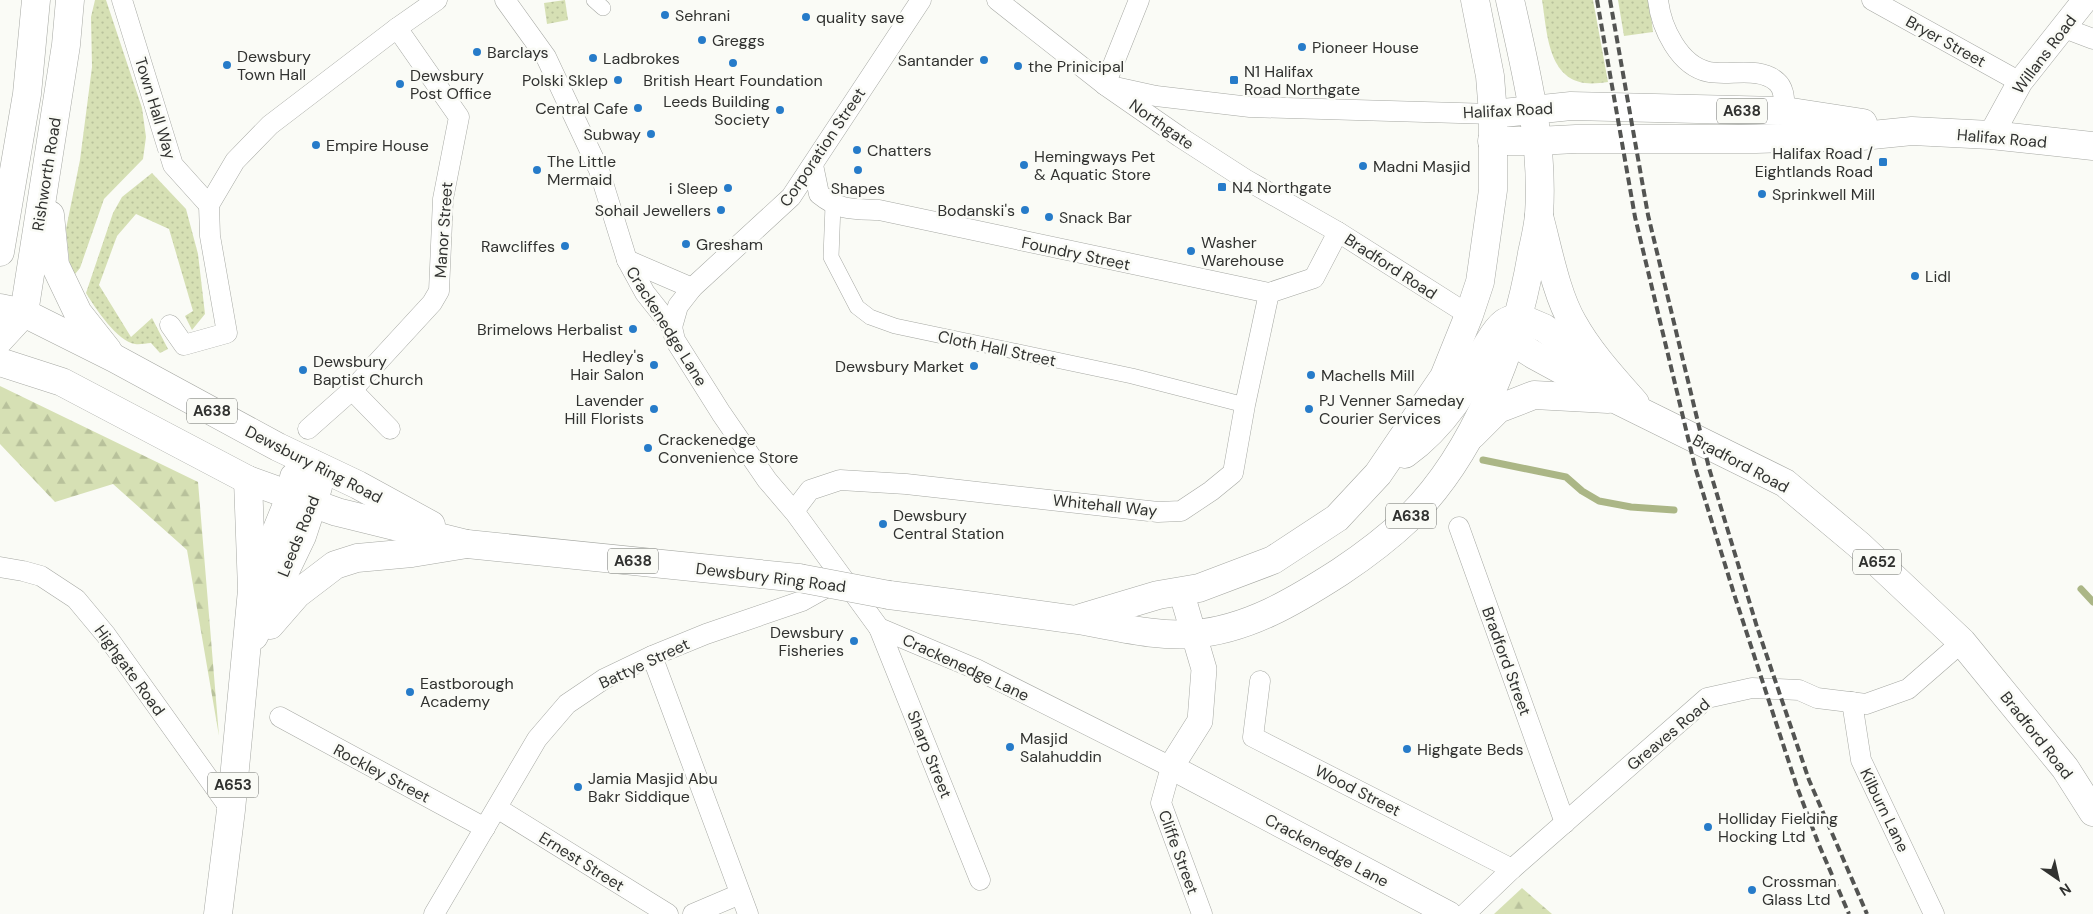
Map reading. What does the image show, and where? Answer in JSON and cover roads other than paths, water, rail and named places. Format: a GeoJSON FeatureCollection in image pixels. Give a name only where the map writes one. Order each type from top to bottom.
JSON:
{"type":"FeatureCollection","features":[{"type":"Feature","properties":{"kind":"main road","name":"Rishworth Road"},"geometry":{"type":"LineString","coordinates":[[0,252],[3,225],[28,94],[36,0]]}},
{"type":"Feature","properties":{"kind":"main road","name":"Rishworth Road"},"geometry":{"type":"LineString","coordinates":[[12,310],[46,179],[66,45],[70,0]]}},
{"type":"Feature","properties":{"kind":"main road","name":"Dewsbury Ring Road"},"geometry":{"type":"LineString","coordinates":[[1075,620],[1158,595],[1199,588],[1273,560],[1337,518],[1378,474],[1444,377],[1480,282],[1493,190],[1493,128],[1490,76],[1475,0]]}},
{"type":"Feature","properties":{"kind":"main road","name":"Dewsbury Ring Road"},"geometry":{"type":"LineString","coordinates":[[0,362],[62,382],[248,480],[337,512],[467,544],[799,578],[889,595],[1075,620],[1155,634],[1194,634],[1240,625],[1291,602],[1362,557],[1410,516],[1450,469],[1470,437],[1527,285],[1539,216],[1537,142],[1533,110],[1510,0]]}},
{"type":"Feature","properties":{"kind":"main road","name":"Halifax Road"},"geometry":{"type":"LineString","coordinates":[[1493,128],[1533,110],[1571,106],[1784,101],[1912,131]]}},
{"type":"Feature","properties":{"kind":"main road","name":"Halifax Road"},"geometry":{"type":"LineString","coordinates":[[1493,128],[1537,142],[1576,139],[1756,140],[1862,136],[1912,131],[1991,135],[2093,146]]}},
{"type":"Feature","properties":{"kind":"main road"},"geometry":{"type":"LineString","coordinates":[[46,179],[55,264],[78,314],[114,358]]}},
{"type":"Feature","properties":{"kind":"main road"},"geometry":{"type":"LineString","coordinates":[[1539,216],[1564,304],[1573,324],[1614,388]]}},
{"type":"Feature","properties":{"kind":"main road","name":"Dewsbury Ring Road"},"geometry":{"type":"LineString","coordinates":[[12,310],[114,358],[311,464],[358,486],[467,544]]}},
{"type":"Feature","properties":{"kind":"main road","name":"A638"},"geometry":{"type":"LineString","coordinates":[[12,310],[0,340],[62,382]]}},
{"type":"Feature","properties":{"kind":"main road","name":"Bradford Road"},"geometry":{"type":"LineString","coordinates":[[1469,315],[1509,330],[1534,355],[1614,388],[1644,413],[1785,483],[1860,545],[1962,642],[2066,768],[2092,809]]}},
{"type":"Feature","properties":{"kind":"main road"},"geometry":{"type":"LineString","coordinates":[[1378,474],[1417,445],[1453,405],[1509,330]]}},
{"type":"Feature","properties":{"kind":"main road","name":"A638"},"geometry":{"type":"LineString","coordinates":[[1470,437],[1498,409],[1534,395],[1614,388]]}},
{"type":"Feature","properties":{"kind":"main road","name":"Leeds Road"},"geometry":{"type":"LineString","coordinates":[[252,590],[302,499],[318,487],[311,464]]}},
{"type":"Feature","properties":{"kind":"main road","name":"Leeds Road"},"geometry":{"type":"LineString","coordinates":[[218,914],[231,810],[252,590],[248,480]]}},
{"type":"Feature","properties":{"kind":"main road","name":"Leeds Road"},"geometry":{"type":"LineString","coordinates":[[245,655],[302,536],[302,499]]}},
{"type":"Feature","properties":{"kind":"main road"},"geometry":{"type":"LineString","coordinates":[[245,655],[297,594],[335,565],[358,558],[467,544]]}},
{"type":"Feature","properties":{"kind":"street","name":"Town Hall Way"},"geometry":{"type":"LineString","coordinates":[[122,0],[173,165],[209,205]]}},
{"type":"Feature","properties":{"kind":"street"},"geometry":{"type":"LineString","coordinates":[[170,325],[184,345],[227,334],[210,236],[209,205],[235,161],[270,125],[397,28],[437,0]]}},
{"type":"Feature","properties":{"kind":"street","name":"Crackenedge Lane"},"geometry":{"type":"LineString","coordinates":[[505,0],[546,57],[599,170],[627,260],[645,293],[672,327],[675,340],[721,413],[767,480],[794,511],[879,628],[976,669],[1171,767],[1449,914]]}},
{"type":"Feature","properties":{"kind":"street","name":"Corporation Street"},"geometry":{"type":"LineString","coordinates":[[672,327],[678,306],[692,288],[782,208],[813,165],[921,0]]}},
{"type":"Feature","properties":{"kind":"street","name":"Northgate"},"geometry":{"type":"LineString","coordinates":[[997,0],[1106,85],[1180,137],[1245,179],[1338,232]]}},
{"type":"Feature","properties":{"kind":"street"},"geometry":{"type":"LineString","coordinates":[[1106,85],[1139,0]]}},
{"type":"Feature","properties":{"kind":"street"},"geometry":{"type":"LineString","coordinates":[[1658,0],[1659,10],[1672,43],[1687,60],[1708,72],[1762,74],[1777,82],[1784,101]]}},
{"type":"Feature","properties":{"kind":"street","name":"Bryer Street"},"geometry":{"type":"LineString","coordinates":[[1872,0],[2020,82]]}},
{"type":"Feature","properties":{"kind":"street","name":"Willans Road"},"geometry":{"type":"LineString","coordinates":[[1991,135],[2020,82],[2085,0]]}},
{"type":"Feature","properties":{"kind":"street","name":"Manor Street"},"geometry":{"type":"LineString","coordinates":[[308,429],[352,390],[432,303],[439,291],[443,199],[459,117],[397,28]]}},
{"type":"Feature","properties":{"kind":"street"},"geometry":{"type":"LineString","coordinates":[[2064,28],[2093,39]]}},
{"type":"Feature","properties":{"kind":"street","name":"Halifax Road"},"geometry":{"type":"LineString","coordinates":[[1106,85],[1156,96],[1250,107],[1493,128]]}},
{"type":"Feature","properties":{"kind":"street"},"geometry":{"type":"LineString","coordinates":[[813,165],[819,194],[833,205]]}},
{"type":"Feature","properties":{"kind":"street","name":"Foundry Street"},"geometry":{"type":"LineString","coordinates":[[833,205],[855,209],[879,210],[1269,293]]}},
{"type":"Feature","properties":{"kind":"street","name":"Cloth Hall Street"},"geometry":{"type":"LineString","coordinates":[[833,205],[831,258],[857,307],[870,317],[895,326],[1132,376],[1245,405]]}},
{"type":"Feature","properties":{"kind":"street"},"geometry":{"type":"LineString","coordinates":[[1269,293],[1314,278],[1338,232]]}},
{"type":"Feature","properties":{"kind":"street","name":"Bradford Road"},"geometry":{"type":"LineString","coordinates":[[1338,232],[1469,315]]}},
{"type":"Feature","properties":{"kind":"street","name":"Crackenedge Lane"},"geometry":{"type":"LineString","coordinates":[[627,260],[692,288]]}},
{"type":"Feature","properties":{"kind":"street","name":"Whitehall Way"},"geometry":{"type":"LineString","coordinates":[[794,511],[810,490],[840,480],[906,484],[1158,512],[1181,511],[1211,491],[1233,473],[1245,405],[1269,293]]}},
{"type":"Feature","properties":{"kind":"street"},"geometry":{"type":"LineString","coordinates":[[352,390],[390,429]]}},
{"type":"Feature","properties":{"kind":"street","name":"Bradford Street"},"geometry":{"type":"LineString","coordinates":[[1459,527],[1565,823]]}},
{"type":"Feature","properties":{"kind":"street","name":"Highgate Road"},"geometry":{"type":"LineString","coordinates":[[0,567],[41,576],[76,599],[106,635],[231,810]]}},
{"type":"Feature","properties":{"kind":"street","name":"Battye Street"},"geometry":{"type":"LineString","coordinates":[[434,914],[537,738],[567,704],[604,680],[652,656],[706,634],[802,601],[842,578]]}},
{"type":"Feature","properties":{"kind":"street","name":"Cliffe Street"},"geometry":{"type":"LineString","coordinates":[[1181,591],[1204,669],[1200,721],[1171,767],[1161,803],[1202,914]]}},
{"type":"Feature","properties":{"kind":"street","name":"Sharp Street"},"geometry":{"type":"LineString","coordinates":[[879,628],[980,880]]}},
{"type":"Feature","properties":{"kind":"street","name":"Greaves Road"},"geometry":{"type":"LineString","coordinates":[[1465,914],[1512,870],[1707,698],[1752,688],[1799,690],[1817,698],[1866,704],[1908,689],[1962,642]]}},
{"type":"Feature","properties":{"kind":"street"},"geometry":{"type":"LineString","coordinates":[[652,656],[745,908],[693,914]]}},
{"type":"Feature","properties":{"kind":"street","name":"Wood Street"},"geometry":{"type":"LineString","coordinates":[[1260,681],[1253,737],[1512,870]]}},
{"type":"Feature","properties":{"kind":"street","name":"Kilburn Lane"},"geometry":{"type":"LineString","coordinates":[[1852,702],[1861,760],[1934,914]]}},
{"type":"Feature","properties":{"kind":"street","name":"Rockley Street"},"geometry":{"type":"LineString","coordinates":[[280,717],[485,828]]}},
{"type":"Feature","properties":{"kind":"street","name":"Ernest Street"},"geometry":{"type":"LineString","coordinates":[[497,808],[668,914]]}},
{"type":"Feature","properties":{"kind":"waterway"},"geometry":{"type":"LineString","coordinates":[[1483,460],[1566,477],[1582,491],[1599,501],[1631,507],[1674,510]]}},
{"type":"Feature","properties":{"kind":"waterway"},"geometry":{"type":"LineString","coordinates":[[2081,589],[2093,602]]}},
{"type":"Feature","properties":{"kind":"railway"},"geometry":{"type":"LineString","coordinates":[[1597,0],[1635,217],[1695,467],[1797,787],[1819,845],[1849,914]]}},
{"type":"Feature","properties":{"kind":"railway"},"geometry":{"type":"LineString","coordinates":[[1610,0],[1648,215],[1709,468],[1757,627],[1809,780],[1867,914]]}},
{"type":"Feature","properties":{"kind":"place","name":"Sehrani"},"geometry":{"type":"Point","coordinates":[665,15]}},
{"type":"Feature","properties":{"kind":"place","name":"quality save"},"geometry":{"type":"Point","coordinates":[806,17]}},
{"type":"Feature","properties":{"kind":"place","name":"Greggs"},"geometry":{"type":"Point","coordinates":[702,40]}},
{"type":"Feature","properties":{"kind":"place","name":"Pioneer House"},"geometry":{"type":"Point","coordinates":[1302,47]}},
{"type":"Feature","properties":{"kind":"place","name":"Barclays"},"geometry":{"type":"Point","coordinates":[477,52]}},
{"type":"Feature","properties":{"kind":"place","name":"Ladbrokes"},"geometry":{"type":"Point","coordinates":[593,58]}},
{"type":"Feature","properties":{"kind":"place","name":"Santander"},"geometry":{"type":"Point","coordinates":[984,60]}},
{"type":"Feature","properties":{"kind":"place","name":"British Heart Foundation"},"geometry":{"type":"Point","coordinates":[733,63]}},
{"type":"Feature","properties":{"kind":"place","name":"Dewsbury Town Hall"},"geometry":{"type":"Point","coordinates":[227,65]}},
{"type":"Feature","properties":{"kind":"place","name":"the Prinicipal"},"geometry":{"type":"Point","coordinates":[1018,66]}},
{"type":"Feature","properties":{"kind":"place","name":"Polski Sklep"},"geometry":{"type":"Point","coordinates":[618,80]}},
{"type":"Feature","properties":{"kind":"place","name":"N1 Halifax Road Northgate"},"geometry":{"type":"Point","coordinates":[1234,80]}},
{"type":"Feature","properties":{"kind":"place","name":"Dewsbury Post Office"},"geometry":{"type":"Point","coordinates":[400,84]}},
{"type":"Feature","properties":{"kind":"place","name":"Central Cafe"},"geometry":{"type":"Point","coordinates":[638,108]}},
{"type":"Feature","properties":{"kind":"place","name":"Leeds Building Society"},"geometry":{"type":"Point","coordinates":[780,110]}},
{"type":"Feature","properties":{"kind":"place","name":"Subway"},"geometry":{"type":"Point","coordinates":[651,134]}},
{"type":"Feature","properties":{"kind":"place","name":"Empire House"},"geometry":{"type":"Point","coordinates":[316,145]}},
{"type":"Feature","properties":{"kind":"place","name":"Chatters"},"geometry":{"type":"Point","coordinates":[857,150]}},
{"type":"Feature","properties":{"kind":"place","name":"Halifax Road / Eightlands Road"},"geometry":{"type":"Point","coordinates":[1883,162]}},
{"type":"Feature","properties":{"kind":"place","name":"Hemingways Pet & Aquatic Store"},"geometry":{"type":"Point","coordinates":[1024,165]}},
{"type":"Feature","properties":{"kind":"place","name":"Madni Masjid"},"geometry":{"type":"Point","coordinates":[1363,166]}},
{"type":"Feature","properties":{"kind":"place","name":"The Little Mermaid"},"geometry":{"type":"Point","coordinates":[537,170]}},
{"type":"Feature","properties":{"kind":"place","name":"Shapes"},"geometry":{"type":"Point","coordinates":[858,170]}},
{"type":"Feature","properties":{"kind":"place","name":"N4 Northgate"},"geometry":{"type":"Point","coordinates":[1222,187]}},
{"type":"Feature","properties":{"kind":"place","name":"i Sleep"},"geometry":{"type":"Point","coordinates":[728,188]}},
{"type":"Feature","properties":{"kind":"place","name":"Sprinkwell Mill"},"geometry":{"type":"Point","coordinates":[1762,194]}},
{"type":"Feature","properties":{"kind":"place","name":"Sohail Jewellers"},"geometry":{"type":"Point","coordinates":[721,210]}},
{"type":"Feature","properties":{"kind":"place","name":"Bodanski's"},"geometry":{"type":"Point","coordinates":[1025,210]}},
{"type":"Feature","properties":{"kind":"place","name":"Snack Bar"},"geometry":{"type":"Point","coordinates":[1049,217]}},
{"type":"Feature","properties":{"kind":"place","name":"Gresham"},"geometry":{"type":"Point","coordinates":[686,244]}},
{"type":"Feature","properties":{"kind":"place","name":"Rawcliffes"},"geometry":{"type":"Point","coordinates":[565,246]}},
{"type":"Feature","properties":{"kind":"place","name":"Washer Warehouse"},"geometry":{"type":"Point","coordinates":[1191,251]}},
{"type":"Feature","properties":{"kind":"place","name":"Lidl"},"geometry":{"type":"Point","coordinates":[1915,276]}},
{"type":"Feature","properties":{"kind":"place","name":"Brimelows Herbalist"},"geometry":{"type":"Point","coordinates":[633,329]}},
{"type":"Feature","properties":{"kind":"place","name":"Hedley's Hair Salon"},"geometry":{"type":"Point","coordinates":[654,365]}},
{"type":"Feature","properties":{"kind":"place","name":"Dewsbury Market"},"geometry":{"type":"Point","coordinates":[974,366]}},
{"type":"Feature","properties":{"kind":"place","name":"Dewsbury Baptist Church"},"geometry":{"type":"Point","coordinates":[303,370]}},
{"type":"Feature","properties":{"kind":"place","name":"Machells Mill"},"geometry":{"type":"Point","coordinates":[1311,375]}},
{"type":"Feature","properties":{"kind":"place","name":"Lavender Hill Florists"},"geometry":{"type":"Point","coordinates":[654,409]}},
{"type":"Feature","properties":{"kind":"place","name":"PJ Venner Sameday Courier Services"},"geometry":{"type":"Point","coordinates":[1309,409]}},
{"type":"Feature","properties":{"kind":"place","name":"Crackenedge Convenience Store"},"geometry":{"type":"Point","coordinates":[648,448]}},
{"type":"Feature","properties":{"kind":"place","name":"Dewsbury Central Station"},"geometry":{"type":"Point","coordinates":[883,524]}},
{"type":"Feature","properties":{"kind":"place","name":"Dewsbury Fisheries"},"geometry":{"type":"Point","coordinates":[854,641]}},
{"type":"Feature","properties":{"kind":"place","name":"Eastborough Academy"},"geometry":{"type":"Point","coordinates":[410,692]}},
{"type":"Feature","properties":{"kind":"place","name":"Masjid Salahuddin"},"geometry":{"type":"Point","coordinates":[1010,747]}},
{"type":"Feature","properties":{"kind":"place","name":"Highgate Beds"},"geometry":{"type":"Point","coordinates":[1407,749]}},
{"type":"Feature","properties":{"kind":"place","name":"Jamia Masjid Abu Bakr Siddique"},"geometry":{"type":"Point","coordinates":[578,787]}},
{"type":"Feature","properties":{"kind":"place","name":"Holliday Fielding Hocking Ltd"},"geometry":{"type":"Point","coordinates":[1708,827]}},
{"type":"Feature","properties":{"kind":"place","name":"Crossman Glass Ltd"},"geometry":{"type":"Point","coordinates":[1752,890]}}]}
